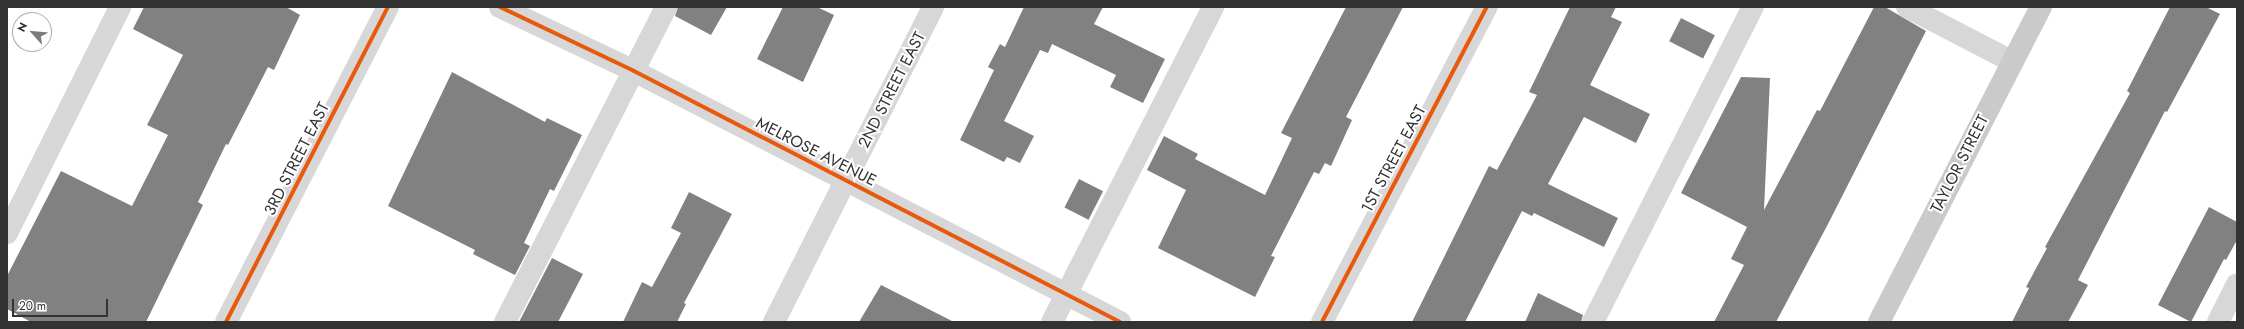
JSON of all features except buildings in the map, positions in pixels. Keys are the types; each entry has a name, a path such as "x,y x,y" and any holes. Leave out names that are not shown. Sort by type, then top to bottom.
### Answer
{"main road":[{"name":"TAYLOR STREET","path":"1879,322 2042,7"}],"street":[{"path":"7,233 120,7"},
{"name":"3RD STREET EAST","path":"226,322 388,7"},
{"name":"MELROSE AVENUE","path":"500,7 634,71 846,182 1120,322"},
{"path":"505,322 666,7"},
{"name":"2ND STREET EAST","path":"774,322 933,7"},
{"path":"1052,322 1213,7"},
{"name":"1ST STREET EAST","path":"1322,322 1487,7"},
{"path":"1593,322 1753,7"},
{"path":"1907,7 2013,62"},
{"path":"2218,322 2237,284"}],"cycle path":[{"path":"226,322 388,7"},
{"path":"500,7 634,71 1120,322"},
{"path":"1322,322 1487,7"}]}
